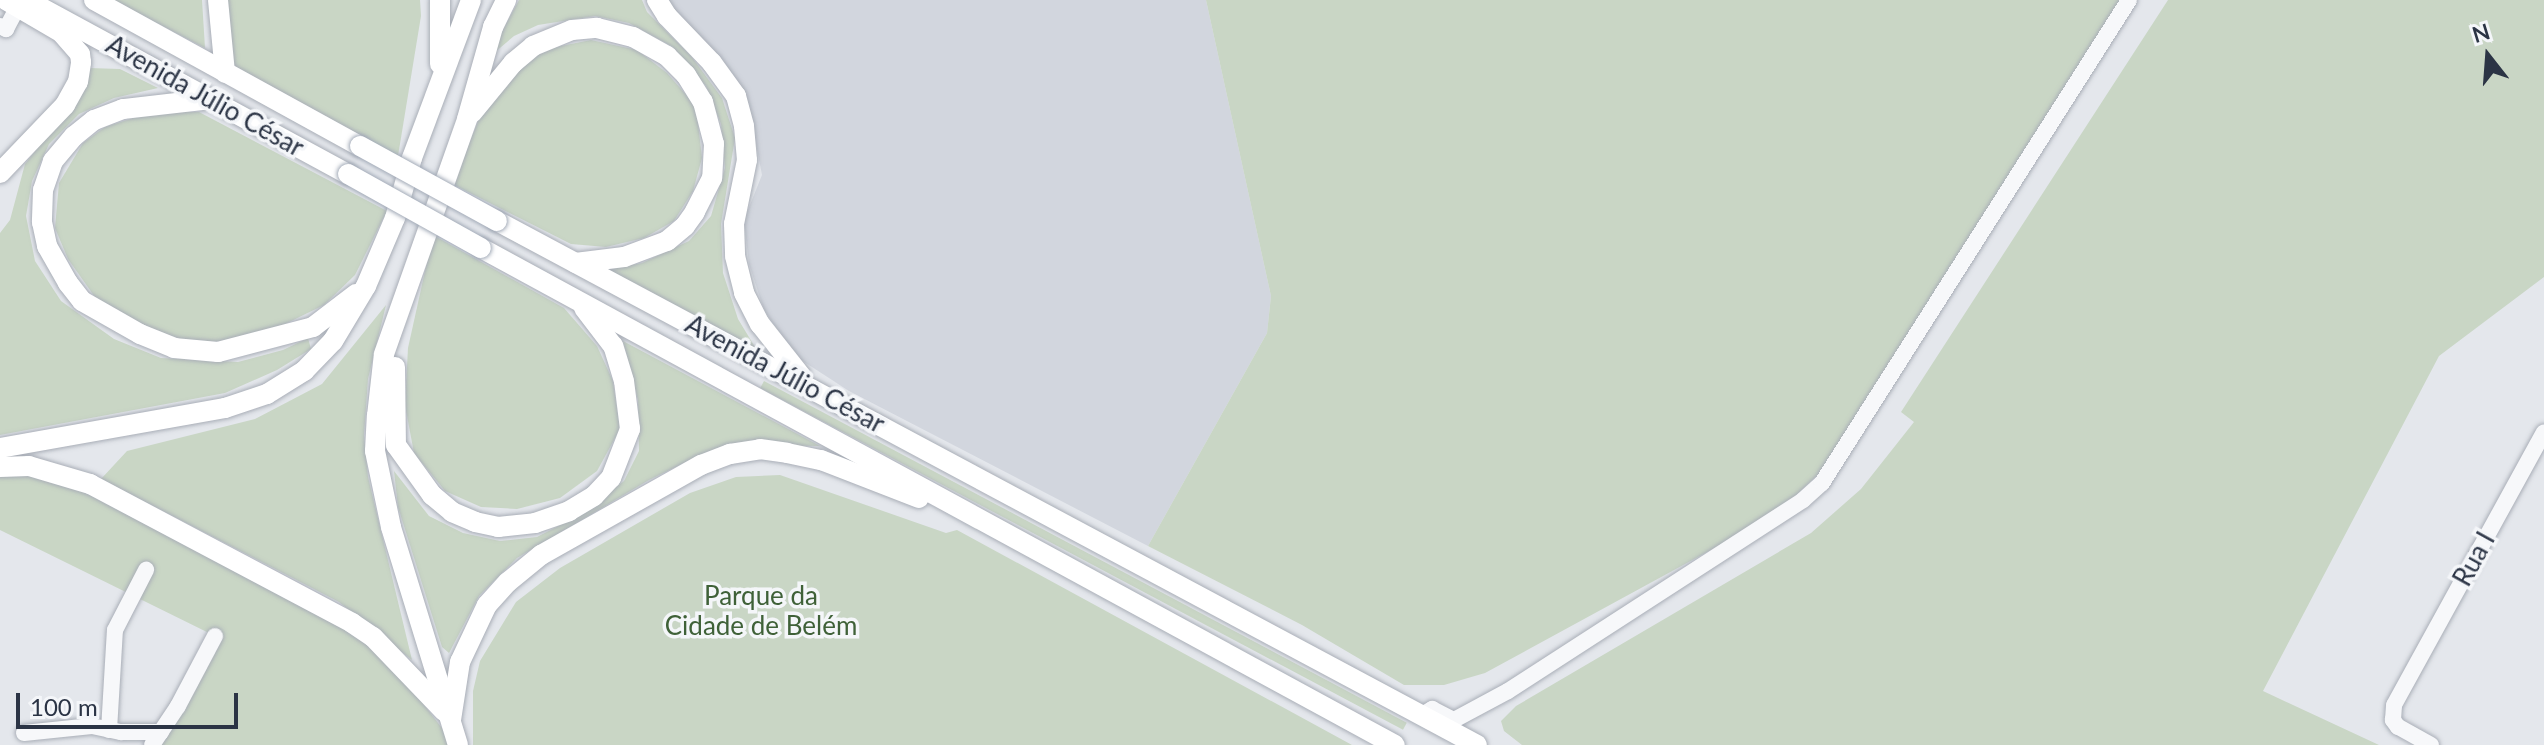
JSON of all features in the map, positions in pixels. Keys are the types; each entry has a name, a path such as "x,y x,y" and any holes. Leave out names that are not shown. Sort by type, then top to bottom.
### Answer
{"main road":[{"name":"Avenida Júlio César","path":"94,0 497,221 1477,745"},
{"path":"218,0 225,73"},
{"path":"439,83 440,0"},
{"path":"0,448 225,408 267,394 304,371 333,341 366,286 395,218 439,83 471,0"},
{"path":"458,745 391,527 375,451 384,354 412,266 467,119 482,59 506,0"},
{"path":"657,0 667,16 712,63 736,96 747,142 734,224 735,256 744,293 772,342 808,385"},
{"name":"Avenida Júlio César","path":"17,2 211,99 1395,745"},
{"path":"0,173 65,105 78,82 81,62 80,54 62,33 17,2"},
{"path":"467,119 513,63 533,46 572,30 597,28 633,37 667,56 686,75 703,102 714,144 712,178 695,212 685,226 667,241 624,257 575,263"},
{"path":"211,99 123,109 94,120 74,136 53,161 43,190 45,234 68,283 82,301 115,321 174,348 218,352 313,327 366,286"},
{"path":"412,266 412,294 395,360 396,445 432,495 452,512 498,527 535,523 569,511 594,496 611,478 624,451 630,429 624,381 613,346 579,301"},
{"path":"449,719 460,662 487,605 508,582 541,555 701,465 730,454 760,449 821,460 993,526"},
{"path":"0,467 29,466 90,484 352,623 373,637 449,719"}],"street":[{"path":"1422,715 1432,709 1454,720 1508,691 1803,500 1822,483 2129,0"},
{"path":"0,26 6,29 17,2"},
{"name":"Rua I","path":"2431,745 2398,727 2393,720 2394,705 2544,432"},
{"path":"109,730 115,630 146,570"},
{"path":"24,733 92,726 156,739 215,636"}],"shaded area":[{"path":"664,0 1206,0 1271,296 1267,333 1148,546 849,391 795,356 764,310 749,264 744,220 762,175 748,101 725,64"}],"green space":[{"path":"112,0 202,0 205,48"},
{"path":"225,0 420,0 421,16 398,156 231,64"},
{"path":"519,0 642,0 647,12 691,56 722,98 735,138 721,224 723,273 738,319 758,352 606,270 642,263 689,241 711,216 725,168 721,124 706,86 673,47 629,23 595,16 538,25 514,36 488,58"},
{"path":"1206,0 2121,0 1828,465 1775,515 1485,673 1444,685 1404,685 1302,625 1148,546 1267,333 1271,296"},
{"path":"2168,0 2544,0 2544,277 2439,356 2263,691 2379,745 1522,745 1504,731 1501,721 1516,706 1811,533 1861,489 1914,422 1901,412"},
{"path":"591,40 637,50 667,73 696,106 702,158 693,191 674,221 644,238 606,247 571,244 452,184 482,112 517,67 551,48"},
{"path":"89,68 120,69 158,88 114,98 79,114 49,144 32,181 26,216 35,261 61,301 114,339 161,358 238,362 283,350 308,338 311,349 277,370 225,393 0,435 0,233 10,220 25,164 86,87"},
{"path":"152,112 199,112 387,211 355,275 324,305 279,327 228,342 186,341 136,324 97,300 68,259 55,228 59,183 83,143 105,127"},
{"path":"433,235 564,308 597,346 613,381 620,429 597,471 560,498 517,509 481,507 445,491 414,453 405,405 408,348"},
{"path":"386,305 368,379 364,435 368,477 412,660 339,602 101,479 127,451 255,419 322,384"},
{"path":"623,341 820,446 744,445 690,460 649,480 517,558 479,596 449,653 442,647 398,507 394,471 429,516 463,533 500,541 537,537 574,518 624,481 639,451 638,400"},
{"path":"764,381 1407,723 1403,730 760,388"},
{"path":"0,468 60,476 371,636 455,745 152,745 215,636 0,530"},
{"name":"Parque da Cidade de Belém","path":"780,475 946,533 957,530 1352,745 473,745 473,691 480,661 516,602 560,568 690,493 736,477"}]}
